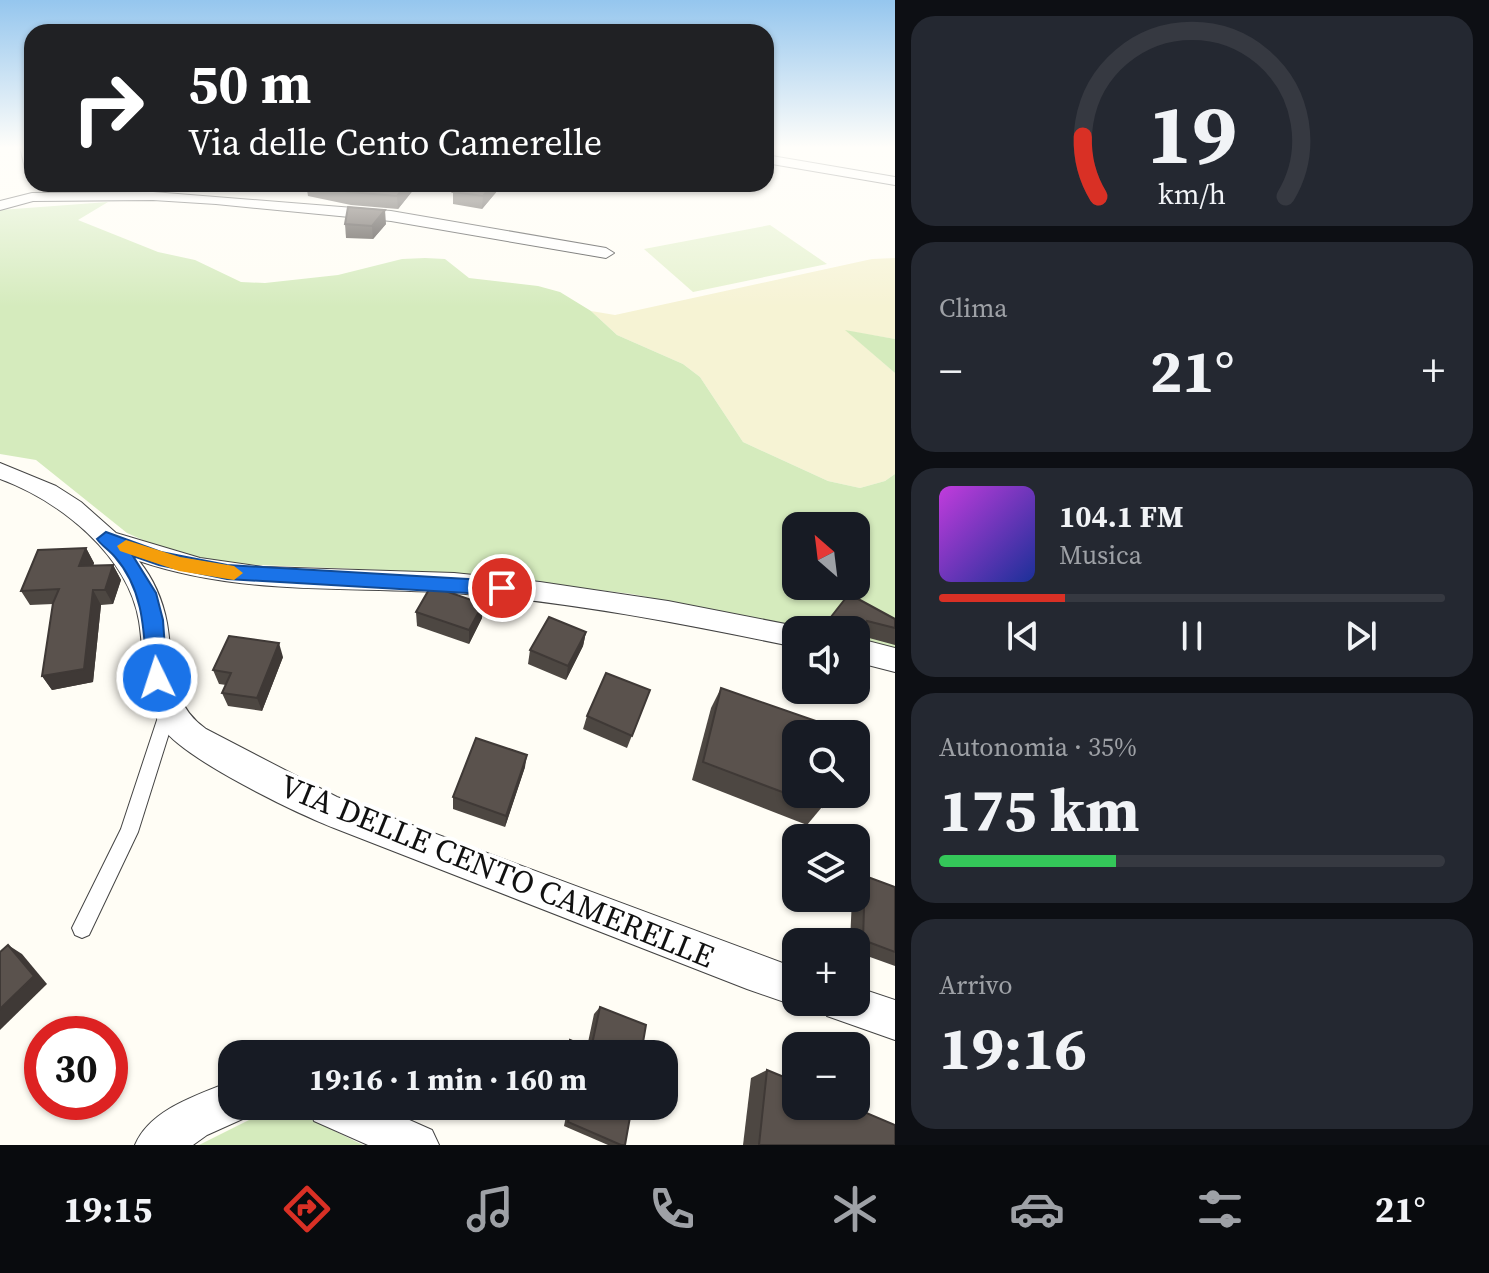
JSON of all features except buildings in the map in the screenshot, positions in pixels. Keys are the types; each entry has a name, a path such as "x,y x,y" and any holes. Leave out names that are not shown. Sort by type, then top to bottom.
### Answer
{"street":[{"path":"217,200 364,212 606,253"},
{"name":"VIA DELLE CENTO CAMERELLE","path":"0,471 33,481 122,552 147,593 153,620 157,678 168,711 200,743 309,801 607,920 782,982"},
{"name":"VIA DELLE CENTO CAMERELLE","path":"106,539 159,558 214,571 292,578 478,585 643,607 782,633"},
{"path":"870,654 895,660"},
{"path":"870,1012 895,1020"},
{"path":"157,1145 192,1120 218,1108"},
{"path":"361,1120 417,1145"}],"lane":[{"path":"82,928 129,832 168,711"}],"shaded area":[{"path":"895,258 895,339 847,331 895,373 895,474 885,481 860,488 828,481 743,442 700,377 683,364 617,335 591,311 615,315 872,259"}],"green space":[{"path":"108,202 78,220 158,252 195,260 241,282 265,283 338,275 402,259 445,259 469,278 538,286 560,292 591,311 617,335 683,364 700,377 743,442 828,481 860,488 885,481 895,474 895,648 870,643 870,616 782,616 782,625 632,594 455,573 214,563 186,559 127,533 36,460 0,454 0,210"},
{"path":"770,225 827,264 693,292 644,249"},
{"path":"845,330 895,339 895,373"},
{"path":"249,1120 312,1120 363,1145 199,1145"}],"slow traffic":[{"path":"126,546 179,564 234,573"}],"route":[{"path":"157,678 153,620 147,593 122,552 106,539 202,569 292,578 502,588"}]}
